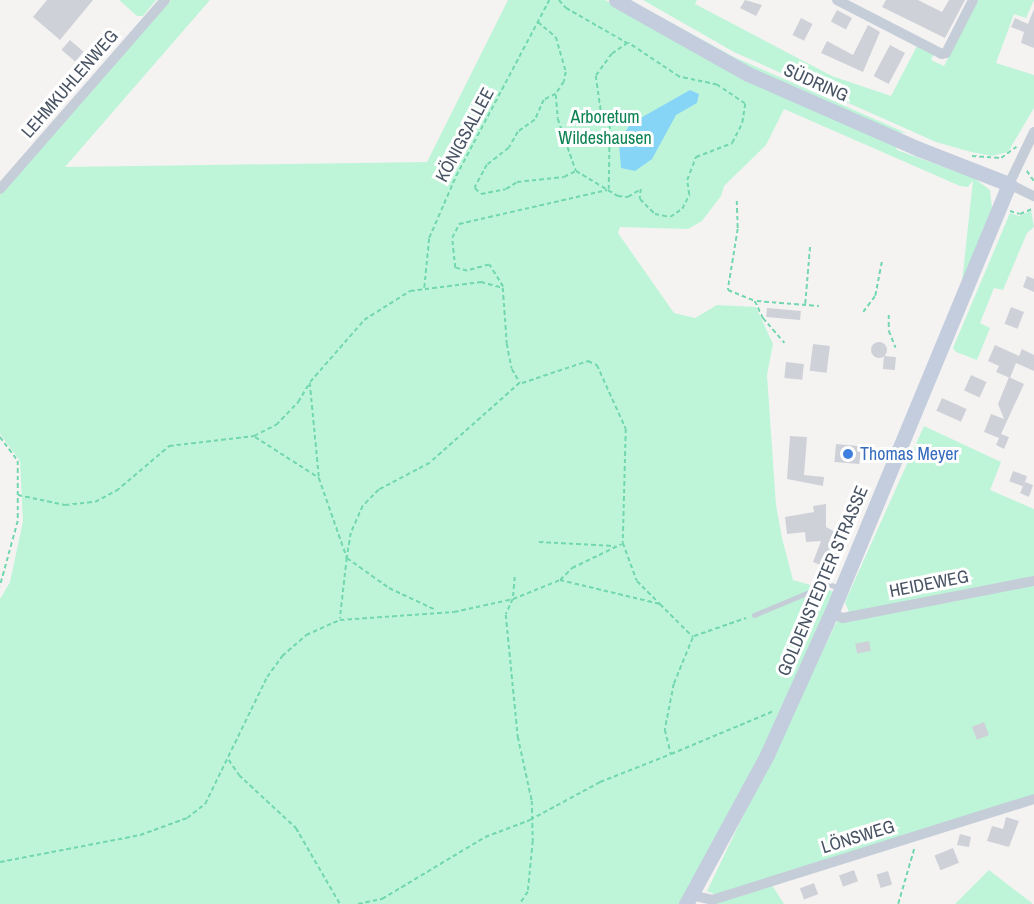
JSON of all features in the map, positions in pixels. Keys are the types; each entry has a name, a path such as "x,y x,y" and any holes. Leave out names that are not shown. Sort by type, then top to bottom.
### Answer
{"main road":[{"name":"SÜDRING","path":"616,0 748,74 919,149 1009,184"},
{"name":"GOLDENSTEDTER STRASSE","path":"688,900 786,714 831,614 1009,184"}],"street":[{"name":"LEHMKUHLENWEG","path":"0,189 165,0"},
{"path":"837,0 942,54 946,53 973,0"},
{"name":"GOLDENSTEDTER STRASSE","path":"1009,184 1034,132"},
{"path":"1009,184 1034,196"},
{"name":"HEIDEWEG","path":"831,614 843,618 1034,581"},
{"name":"LÖNSWEG","path":"688,900 711,900 1034,799"}],"lane":[{"path":"754,615 828,584 841,589"}],"path":[{"name":"KÖNIGSALLEE","path":"424,288 429,238 451,186 549,0"},
{"path":"538,22 556,37 566,72 556,94 560,129 576,171 628,197 641,189 640,199 655,214 670,217 682,209 689,195 687,180 696,157 732,143 742,123 745,104 717,85 679,77 628,43 566,8 560,0"},
{"path":"609,189 610,125 601,112 596,76 612,54 628,43"},
{"path":"556,94 543,100 536,120 518,132 509,148 487,165 476,188 481,194 506,189 517,182 564,177 576,171"},
{"path":"968,155 1000,158 1014,146"},
{"path":"1026,170 1034,181"},
{"path":"520,383 512,369 507,344 503,288 489,265 467,271 455,268 452,238 459,224 609,189"},
{"path":"737,201 738,230 728,290 755,300 819,306"},
{"path":"1009,211 1020,214 1034,208"},
{"path":"804,305 810,245"},
{"path":"863,312 875,296 882,260"},
{"path":"18,495 65,505 95,502 116,491 169,446 254,436 276,424 298,402 310,382 364,320 410,291 481,282 503,288"},
{"path":"755,300 763,318 785,343"},
{"path":"889,315 889,331 896,348"},
{"path":"340,620 351,533 363,506 380,490 430,463 520,383 588,361 597,365 626,429 623,543 637,581 693,637"},
{"path":"310,382 319,478 347,558 389,588 436,610"},
{"path":"254,436 319,478"},
{"path":"0,437 18,461 18,521 0,587"},
{"path":"539,542 615,546"},
{"path":"0,862 140,835 187,818 205,804 229,759 267,677 282,656 306,635 340,620 436,610 454,612 513,599 560,580 572,568 623,543"},
{"path":"514,577 513,599 506,615 518,737 532,801 528,891 520,904"},
{"path":"560,580 660,604"},
{"path":"671,754 665,730 674,684 693,637 754,615"},
{"path":"358,904 382,899 476,842 530,820 600,782 776,710 786,714"},
{"path":"229,759 239,775 296,828 340,904"},
{"path":"898,904 917,836"}],"green space":[{"path":"119,0 156,0 143,16 137,16"},
{"name":"Arboretum Wildeshausen","path":"171,0 210,0 65,167 427,162 508,0 605,0 741,76 895,144 897,150 974,178 990,190 992,208 962,282 973,180 968,187 960,186 784,109 766,145 724,186 721,196 702,221 688,229 620,227 618,233 674,313 695,318 717,305 756,307 773,344 767,375 776,505 793,580 835,592 765,751 682,904 0,904 0,599 10,582 23,521 20,461 0,434 0,193"},
{"path":"630,0 734,57 906,133 893,132 733,60"},
{"path":"643,0 697,0 695,4 832,76 891,96 917,46 934,54 931,60 944,66 977,0 1034,0 1026,18 1014,14 996,63 1034,75 1034,108 1008,152 992,156 971,152 936,142 734,52"},
{"path":"1031,211 1034,227 1027,233 1003,290 994,288 980,323 990,328 977,360 956,352 953,348 1010,213 1019,216"},
{"path":"924,426 1001,462 990,490 1034,509 1034,578 850,615 845,602"},
{"path":"1034,583 1034,795 718,896 707,891 837,621"},
{"path":"989,870 1033,904 955,904"},
{"path":"772,885 784,904 709,904"}],"water":[{"path":"690,90 699,94 697,103 676,115 652,159 635,171 621,168 619,143 630,124"}],"building":[{"path":"47,0 93,0 60,40 33,17"},
{"path":"745,0 762,5 756,16 740,8"},
{"path":"886,0 918,0 942,12 949,0 965,0 945,38 882,7"},
{"path":"1034,9 1034,48 1021,43 1024,32 1011,27 1015,18 1028,24"},
{"path":"837,10 852,18 846,29 831,21"},
{"path":"801,18 813,24 804,41 792,35"},
{"path":"868,25 880,32 863,72 821,53 827,41 853,55"},
{"path":"70,40 84,52 75,62 61,50"},
{"path":"890,45 905,53 889,84 874,76"},
{"path":"1027,276 1034,279 1034,292 1023,287"},
{"path":"1011,307 1024,312 1018,329 1005,324"},
{"path":"767,308 801,311 800,320 766,317"},
{"path":"879,342 885,344 887,350 885,356 879,358 873,356 871,350 873,344"},
{"path":"813,344 830,346 827,373 810,371"},
{"path":"995,345 1019,356 1022,349 1034,355 1034,371 1016,363 1010,378 996,372 999,366 988,361"},
{"path":"884,356 896,357 895,370 883,369"},
{"path":"786,362 804,364 802,380 784,378"},
{"path":"971,375 987,382 980,397 964,391"},
{"path":"1009,377 1024,384 1001,434 1009,437 1004,449 996,445 999,438 984,432 991,414 1004,419 998,404"},
{"path":"942,398 967,409 961,422 936,411"},
{"path":"790,436 807,437 804,475 824,477 823,486 787,479"},
{"name":"Thomas Meyer","path":"836,444 861,446 859,464 834,462"},
{"path":"1013,471 1027,476 1023,486 1009,481"},
{"path":"1025,482 1033,485 1029,497 1020,493"},
{"path":"826,504 826,527 844,537 832,570 813,562 821,541 806,542 805,532 787,534 785,517 814,512 813,506"},
{"path":"869,641 871,651 857,653 855,644"},
{"path":"984,722 989,735 977,740 972,727"},
{"path":"1006,817 1019,821 1009,847 987,841 992,826 1003,829"},
{"path":"960,834 971,837 969,847 957,845"},
{"path":"953,848 959,863 940,870 934,855"},
{"path":"854,870 858,881 843,887 839,875"},
{"path":"888,871 892,884 881,888 877,875"},
{"path":"814,883 818,894 804,899 800,888"}],"place":[{"name":"Thomas Meyer","path":"848,454"}]}
